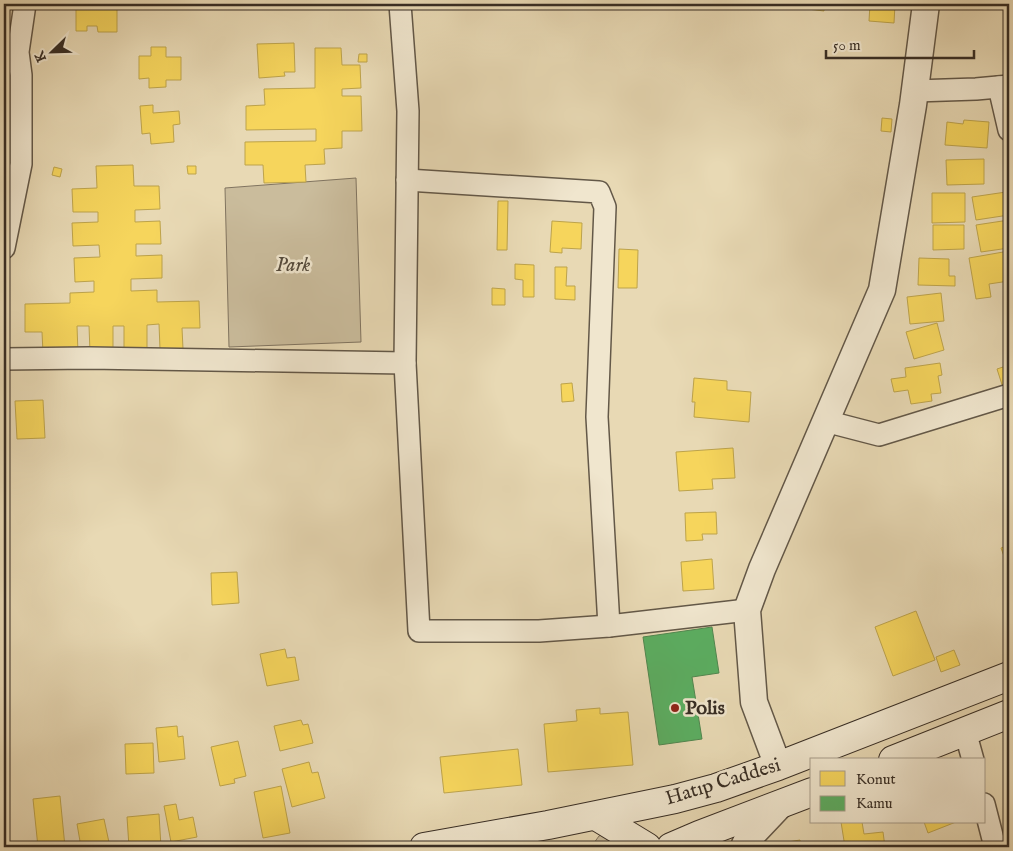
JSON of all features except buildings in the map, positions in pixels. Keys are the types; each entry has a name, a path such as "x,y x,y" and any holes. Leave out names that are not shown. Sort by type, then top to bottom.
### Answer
{"main road":[{"name":"Hatıp Caddesi","path":"424,847 596,816 708,790 778,766 1009,676"},
{"path":"897,758 1009,714"},
{"name":"Hatıp Caddesi","path":"671,847 810,793"},
{"path":"596,816 647,847"},
{"path":"490,836 517,840 526,847"}],"street":[{"path":"4,248 12,162 12,75 18,52 25,4"},
{"path":"400,4 408,111 405,363 418,632 539,631 609,626 747,610"},
{"path":"778,766 754,702 747,610 762,569 882,290 915,90 926,4"},
{"path":"915,90 1004,86 1009,130"},
{"path":"407,180 598,192 605,207 597,417 609,626"},
{"path":"4,359 89,358 405,363"},
{"path":"825,420 878,435 1009,395"},
{"path":"965,731 972,758"},
{"path":"744,847 747,840 782,804"},
{"path":"986,811 996,847"}],"green space":[{"name":"Park","path":"356,178 361,342 229,347 225,188"},
{"path":"607,833 636,847 591,847 599,836"}],"place":[{"name":"Polis","path":"675,708"}]}
